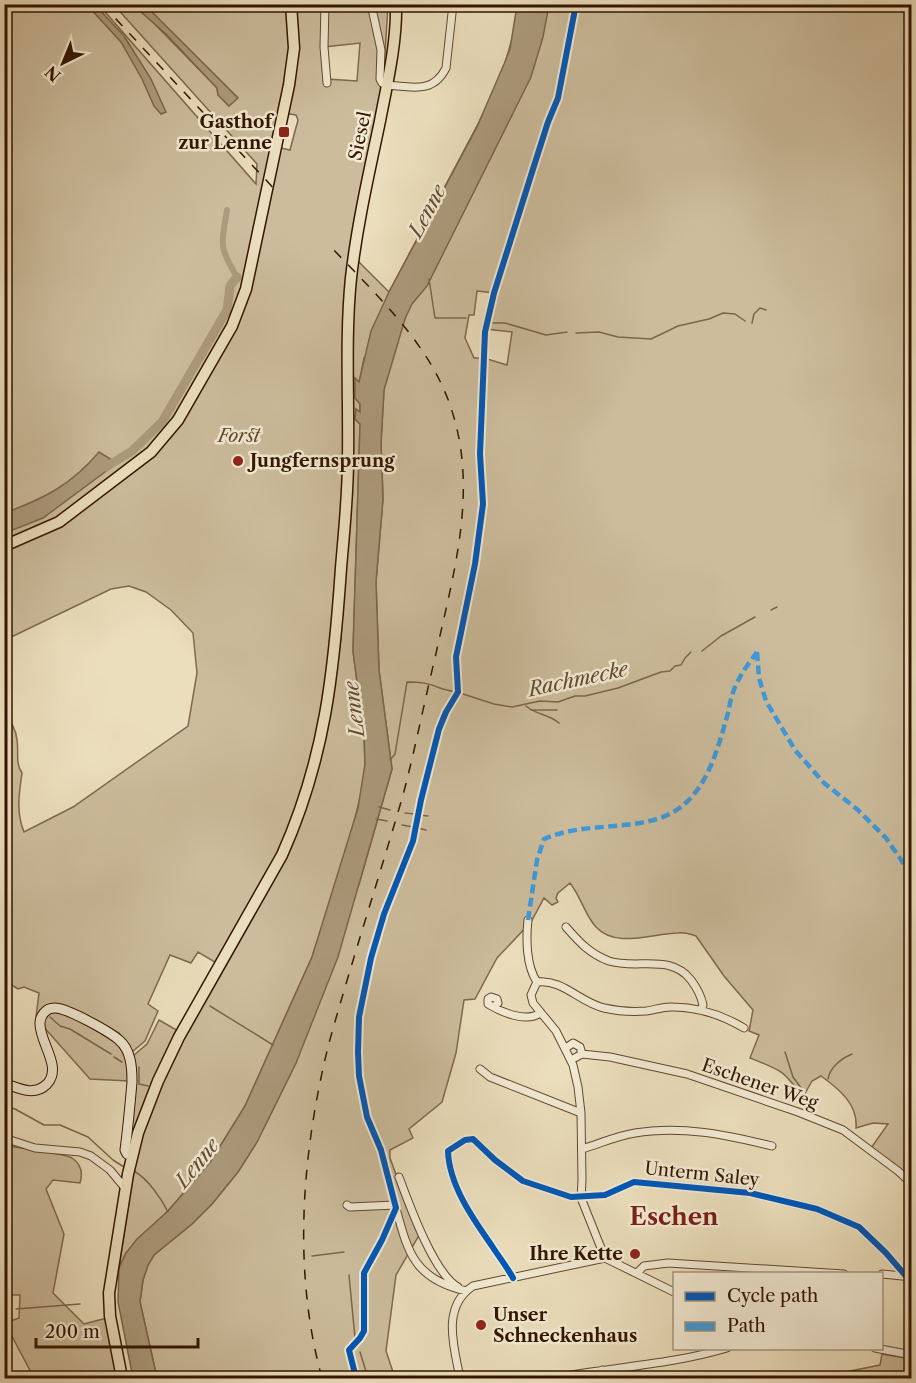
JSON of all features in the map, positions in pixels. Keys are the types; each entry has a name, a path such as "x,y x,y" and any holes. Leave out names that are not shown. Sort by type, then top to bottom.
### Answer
{"main road":[{"path":"4,546 59,522 151,452 178,420 224,342 240,310 246,289 290,84 294,48 291,4"},
{"path":"387,85 396,4"},
{"name":"Siesel","path":"122,1378 110,1316 109,1293 125,1188 146,1108 170,1056 266,886 295,827 324,728 335,661 348,463 351,279 361,215 387,85"},
{"path":"4,1083 31,1091 42,1088 50,1080 51,1062 40,1026 42,1015 49,1010 56,1008 63,1010 106,1030 122,1042 130,1056 132,1075 125,1150 130,1166"}],"street":[{"path":"325,4 324,47 327,83"},
{"name":"Siesel","path":"371,4 381,50 380,80 387,85"},
{"path":"387,85 418,88 433,84 442,75 448,56 453,4"},
{"path":"528,920 530,963 537,982"},
{"path":"566,927 583,947 610,961 635,965 669,964 681,970 697,988 703,1005 701,1010"},
{"path":"537,982 552,982 587,1002 605,1008 645,1011 672,1006 701,1010 724,1017 744,1028"},
{"path":"537,982 531,995 533,1003 567,1047 578,1087 582,1149 581,1198 605,1258"},
{"path":"495,1006 498,1010 526,1017 533,1018 540,1013"},
{"path":"567,1047 577,1044 582,1054 571,1060"},
{"name":"Eschener Weg","path":"582,1054 596,1054 687,1074 798,1112 843,1130 912,1184"},
{"path":"480,1070 490,1077 581,1113"},
{"path":"582,1149 635,1133 678,1131 733,1137 772,1146"},
{"path":"4,1138 35,1148 80,1152 91,1156 110,1170 125,1188"},
{"path":"513,1278 468,1207 451,1169 448,1151 465,1140 473,1139 500,1165 523,1181 581,1198"},
{"path":"399,1177 412,1213 442,1271 448,1281 466,1291"},
{"name":"Unterm Saley","path":"581,1198 605,1195 634,1182 728,1190 796,1203 835,1215 859,1227 908,1276"},
{"path":"347,1205 350,1207 396,1206 410,1254 417,1265 444,1286 466,1291"},
{"path":"460,1378 453,1333 453,1312 457,1302 466,1291 484,1283 605,1258 673,1291"},
{"path":"637,1273 644,1266 668,1263 812,1272"},
{"path":"883,1274 908,1276"},
{"path":"554,1378 675,1361 719,1350"},
{"path":"883,1350 912,1355"},
{"path":"602,1370 604,1378"}],"green space":[{"name":"Forst","path":"5,5 99,5 256,184 257,164 114,5 133,5 143,12 217,88 218,95 229,106 237,97 144,5 388,5 383,86 358,261 389,292 479,122 503,70 518,5 911,5 911,1178 871,1148 888,1124 873,1123 856,1128 856,1119 851,1104 841,1092 821,1076 812,1081 803,1097 781,1072 750,1058 759,1035 749,1031 753,1010 724,976 696,936 680,933 624,939 604,934 592,922 570,883 558,893 556,898 558,902 552,905 544,898 531,922 497,958 475,999 464,1000 456,1053 442,1102 409,1129 413,1138 390,1150 390,1158 405,1199 421,1232 396,1275 386,1351 395,1378 157,1378 140,1302 148,1265 154,1255 192,1224 212,1204 238,1172 257,1142 296,1063 360,881 392,769 379,670 376,582 383,499 381,443 384,390 388,374 364,358 359,383 356,379 355,398 360,404 360,412 356,410 355,419 360,424 353,651 364,736 365,764 363,785 348,847 312,957 245,1106 211,1161 168,1211 126,1253 119,1268 135,1162 150,1109 182,1039 285,857 334,688 341,639 343,592 332,636 321,726 292,826 218,964 198,952 191,963 170,955 148,1004 158,1011 145,1041 132,1052 119,1033 99,1022 52,1006 40,1010 36,1017 39,993 24,987 18,989 5,981 5,714 13,726 18,744 18,761 22,773 19,810 24,832 73,807 188,726 197,673 193,633 171,610 146,592 129,586 111,589 5,640","holes":["360,43 357,81 327,79 324,47","283,113 296,115 298,120 290,150 276,147","477,291 494,293 486,329 512,332 507,365 484,358 474,358 465,338 469,315 474,315"]},
{"path":"53,1012 71,1015 118,1044 126,1056 128,1081 90,1079 41,1024 42,1017"},
{"path":"159,1020 180,1032 132,1141 129,1141 133,1056 147,1044"},
{"path":"4,1145 67,1156 75,1160 79,1166 80,1183 53,1180 46,1189 64,1234 53,1293 84,1324 107,1318 119,1378 34,1378 5,1323 19,1318 20,1295 5,1295"},
{"path":"882,1354 911,1359 911,1378 793,1378 880,1365"}],"shaded area":[{"path":"87,5 95,5 124,36 151,79 166,112 161,114 154,106 121,42"},
{"path":"133,5 144,5 152,12 238,98 229,106 218,95 217,88 166,34"},
{"path":"517,5 549,5 543,37 531,77 427,286 412,304 405,319 384,390 381,443 383,499 376,582 379,670 392,769 338,957 296,1063 257,1142 238,1172 212,1204 192,1224 154,1255 148,1265 140,1302 157,1378 133,1378 118,1302 119,1268 126,1253 137,1239 168,1211 211,1161 245,1106 312,957 358,808 365,764 364,736 353,651 360,424 355,419 356,409 360,412 360,404 355,398 355,378 359,382 371,331 389,292 477,127 510,49"},
{"path":"99,452 117,463 43,518 5,533 5,513 33,502 68,482"}],"waterway":[{"path":"227,210 223,246 227,260 238,279"},
{"path":"106,467 132,451 162,422 227,310 230,286 237,277"},
{"path":"429,279 435,318 466,318"},
{"path":"752,323 754,314 760,308 766,310"},
{"path":"576,333 599,332 618,337 651,339 678,326 709,319 723,313 735,314 745,321"},
{"path":"493,323 505,323 546,335 567,332"},
{"name":"Rachmecke","path":"771,610 777,607"},
{"name":"Rachmecke","path":"702,651 721,636 755,617"},
{"name":"Rachmecke","path":"463,694 512,707 540,701 558,702 575,696 585,696 618,688 661,672 670,671 675,666 681,665 691,652"},
{"name":"Rachmecke","path":"390,760 395,754 407,682 428,684 454,692"},
{"path":"526,706 559,723"},
{"path":"531,710 557,710"},
{"path":"379,807 390,810"},
{"path":"405,813 414,814"},
{"path":"420,815 428,816"},
{"path":"376,819 387,821"},
{"path":"402,825 413,827"},
{"path":"418,828 426,830"},
{"path":"210,1006 273,1045"},
{"path":"50,1017 60,1026 70,1029 111,1054"},
{"path":"785,1052 793,1077 807,1096"},
{"path":"828,1079 837,1064 852,1054"},
{"path":"114,1057 122,1062"},
{"path":"139,1067 139,1084 148,1086"},
{"path":"4,1106 15,1109 44,1125 60,1125 88,1137 124,1167"},
{"path":"134,1171 154,1189 168,1212"},
{"path":"312,1256 344,1252"},
{"path":"349,1275 355,1338"},
{"path":"16,1309 80,1304"},
{"path":"360,1352 368,1378"}],"railway":[{"path":"102,4 279,194"},
{"path":"322,1378 313,1337 304,1253 304,1210 312,1126 329,1043 412,761 449,596 463,502 463,470 459,439 442,385 430,363 401,322 333,249"}],"marked path":[{"path":"757,652 759,678 766,701 795,750 824,783 858,810 886,838 912,876"},
{"path":"528,920 537,860 544,839 572,831 629,825 657,819 673,812 697,790 713,761 735,686 757,652"}],"cycle path":[{"path":"356,1378 349,1350 364,1331 364,1273 396,1208 381,1150 367,1117 359,1076 359,1017 371,958 384,914 413,841 439,729 458,692 456,657 475,564 483,504 480,454 485,332 494,293 548,122 558,98 576,4"},
{"path":"513,1278 457,1189 449,1164 448,1151 465,1140 473,1139 495,1160 523,1181 571,1197 605,1195 634,1182 750,1193 817,1209 859,1227 905,1275"}],"place":[{"name":"Gasthof zur Lenne","path":"284,132"},
{"name":"Jungfernsprung","path":"238,461"},
{"name":"Ihre Kette","path":"635,1254"},
{"name":"Unser Schneckenhaus","path":"481,1325"}],"district":[{"name":"Eschen","path":"674,1216"}],"water label":[{"name":"Lenne","path":"427,211"},
{"name":"Lenne","path":"354,709"},
{"name":"Lenne","path":"197,1163"}]}
